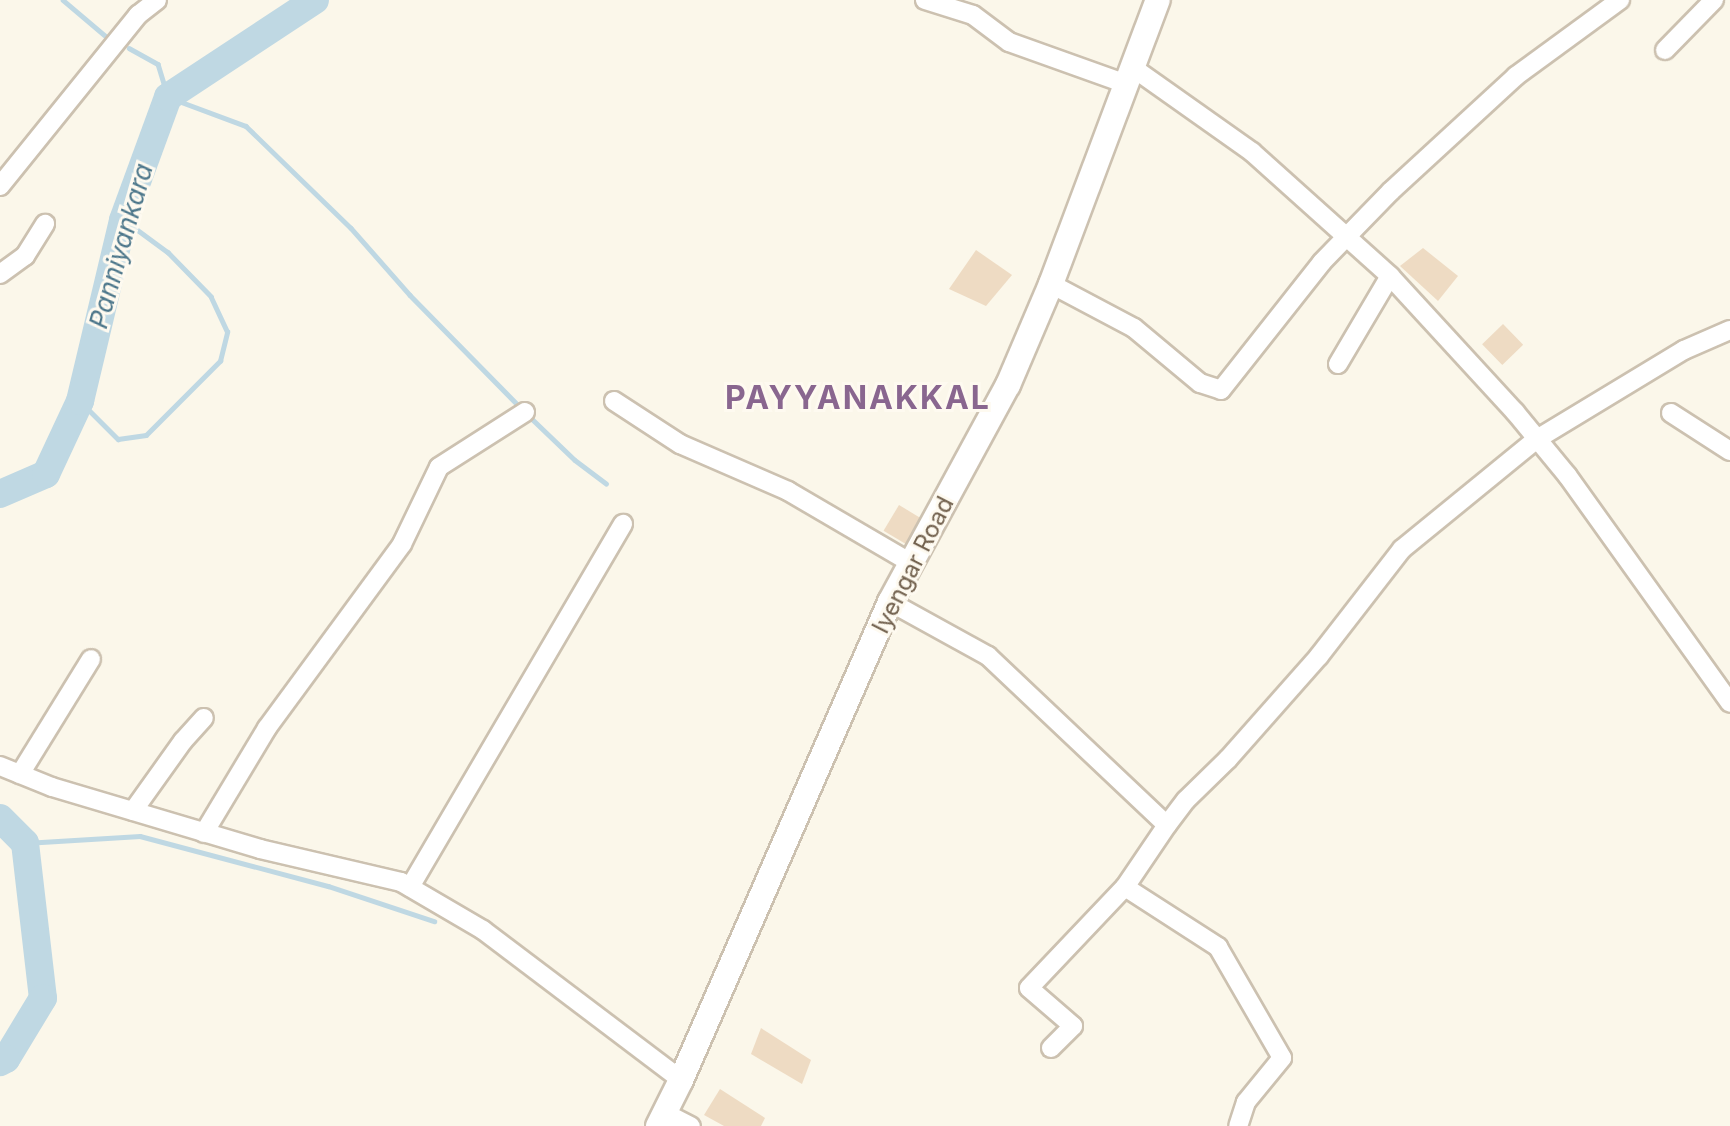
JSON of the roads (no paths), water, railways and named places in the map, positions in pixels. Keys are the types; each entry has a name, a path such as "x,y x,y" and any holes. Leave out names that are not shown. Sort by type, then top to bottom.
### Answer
{"main road":[{"name":"Iyengar Road","path":"661,1119 681,1080 890,602 1008,385 1051,284 1158,0"}],"street":[{"path":"0,186 138,15 157,0"},
{"path":"925,0 973,15 1009,42 1129,76 1252,152 1390,276 1537,439 1730,703"},
{"path":"1051,284 1134,328 1200,383 1221,390 1346,235 1516,76 1620,0"},
{"path":"1665,50 1714,0"},
{"path":"0,274 25,256 44,224"},
{"path":"1338,364 1390,276"},
{"path":"1051,1048 1073,1026 1029,988 1125,887 1186,800 1228,759 1319,656 1402,549 1537,439 1684,351 1730,330"},
{"path":"614,401 680,444 788,491 911,563"},
{"path":"204,833 267,728 402,544 439,467 525,412"},
{"path":"1671,413 1730,451"},
{"path":"410,887 623,524"},
{"path":"890,602 988,656 1167,825"},
{"path":"20,774 91,659"},
{"path":"133,811 183,741 204,719"},
{"path":"0,766 204,833 401,882 483,930 681,1080"},
{"path":"1125,887 1218,947 1282,1059 1246,1102 1238,1126"},
{"path":"661,1119 691,1126"}],"waterway":[{"path":"63,0 108,38"},
{"name":"Panniyankara","path":"0,494 46,474 80,401 123,220 168,97 315,0"},
{"path":"129,48 158,64 168,97 246,126 351,228 410,295 521,408"},
{"path":"80,401 118,439 146,435 220,361 227,332 211,297 168,253 123,220"},
{"path":"527,414 575,460 606,483"},
{"name":"Panniyankara","path":"0,818 25,843 43,998 6,1059 0,1062"},
{"path":"25,843 140,836 328,886 434,921"}],"district":[{"name":"PAYYANAKKAL","path":"858,398"}]}
